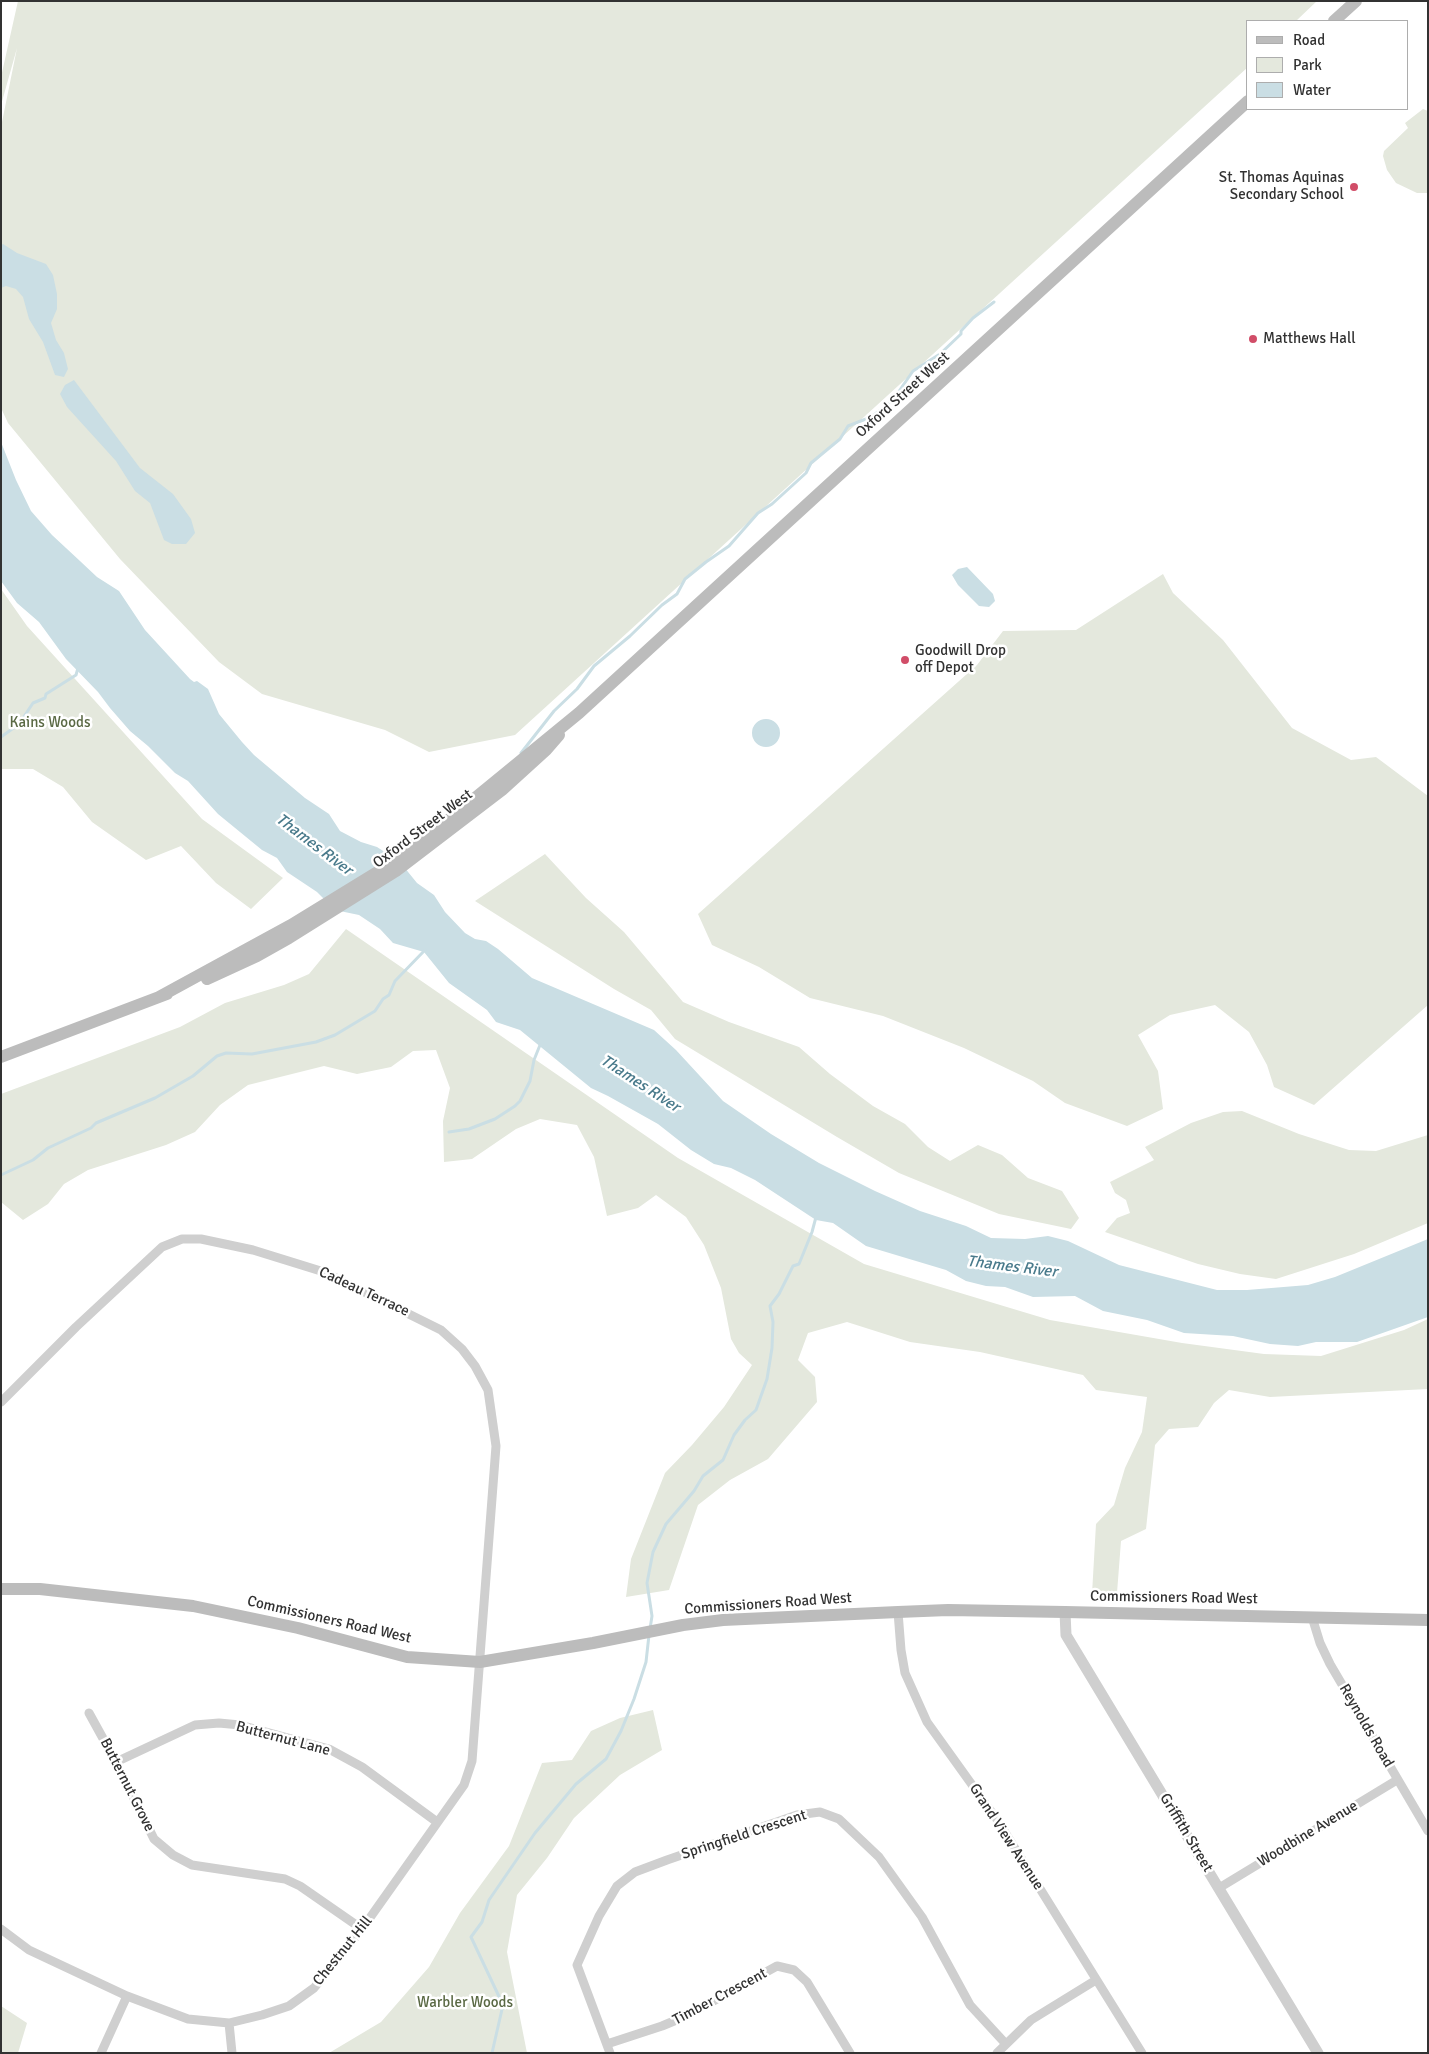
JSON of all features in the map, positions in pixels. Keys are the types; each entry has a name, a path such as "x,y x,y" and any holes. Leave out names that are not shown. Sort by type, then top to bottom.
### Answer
{"main road":[{"path":"1335,20 1356,1"},
{"name":"Oxford Street West","path":"1,1057 159,997 254,951 291,925 379,870 452,817 543,747 1246,103"},
{"name":"Commissioners Road West","path":"1,1589 40,1589 192,1606 298,1628 407,1657 480,1662 593,1644 683,1625 723,1620 898,1612 948,1610 1428,1620"}],"street":[{"name":"Cadeau Terrace","path":"1,1402 76,1327 162,1247 182,1239 201,1238 220,1242 324,1272 441,1330 462,1349 475,1366 488,1390 493,1418 496,1446 480,1662"},
{"name":"Grand View Avenue","path":"898,1612 905,1673 927,1722 998,1821 1142,2053"},
{"name":"Griffith Street","path":"1065,1612 1066,1635 1318,2053"},
{"name":"Reynolds Road","path":"1312,1618 1320,1644 1330,1664 1428,1831"},
{"name":"Chestnut Hill","path":"1,1929 29,1950 127,1996 188,2019 229,2023 262,2016 289,2006 314,1988 362,1929 464,1785 472,1761 480,1662"},
{"name":"Butternut Grove","path":"89,1713 116,1762 154,1839 173,1855 192,1865 285,1879 300,1886 362,1929"},
{"name":"Butternut Lane","path":"116,1762 195,1725 219,1723 240,1725 329,1749 362,1767 437,1822"},
{"name":"Woodbine Avenue","path":"1219,1888 1397,1780"},
{"name":"Springfield Crescent","path":"608,2048 577,1965 599,1916 618,1886 635,1872 667,1860 797,1815 820,1812 839,1819 879,1856 922,1917 970,2005 1005,2043"},
{"name":"Timber Crescent","path":"608,2048 686,2016 777,1966 794,1970 807,1982 850,2053"},
{"path":"997,2053 1005,2043 1031,2020 1096,1980"},
{"path":"100,2053 127,1996"},
{"path":"229,2023 232,2053"}],"green space":[{"path":"18,1 1317,1 1297,20 1246,20 1246,69 515,735 429,752 385,730 262,694 219,662 120,559 8,423 1,408 1,127 17,48 1,105 1,77"},
{"path":"1423,109 1428,111 1428,193 1417,193 1396,183 1387,170 1383,156 1384,151 1408,128 1405,123"},
{"path":"1163,574 1173,593 1223,640 1292,728 1351,760 1376,757 1428,796 1428,1005 1314,1105 1274,1087 1267,1065 1249,1032 1215,1005 1170,1015 1138,1035 1158,1071 1163,1109 1127,1126 1065,1103 1033,1081 964,1048 883,1016 810,998 759,967 712,945 698,914 977,665 1003,631 1076,630"},
{"name":"Kains Woods","path":"1,589 27,626 202,819 283,878 251,909 216,883 181,846 146,860 92,822 63,787 33,769 1,769"},
{"path":"545,854 586,898 624,932 683,1002 729,1022 799,1047 830,1074 873,1106 905,1124 928,1147 950,1161 978,1145 1002,1155 1028,1178 1062,1191 1079,1218 1071,1229 999,1214 899,1173 675,1039 651,1010 614,989 475,901"},
{"path":"346,929 678,1158 864,1264 1050,1320 1182,1343 1264,1354 1321,1356 1404,1330 1428,1319 1428,1389 1270,1397 1229,1390 1214,1403 1198,1427 1169,1429 1155,1445 1146,1529 1121,1541 1117,1593 1092,1594 1096,1524 1114,1505 1125,1468 1142,1432 1147,1397 1096,1390 1083,1375 980,1352 910,1342 847,1322 808,1333 798,1360 815,1377 817,1402 768,1459 730,1480 698,1505 669,1590 626,1597 631,1559 665,1473 724,1407 752,1365 739,1353 731,1339 721,1288 704,1245 686,1217 656,1195 638,1208 607,1216 594,1157 577,1125 540,1119 516,1129 472,1159 444,1162 443,1121 450,1088 436,1050 413,1051 391,1067 357,1074 324,1066 248,1085 220,1105 195,1132 166,1145 88,1170 64,1184 48,1204 23,1220 1,1202 1,1094 180,1027 225,1003 284,985 309,974"},
{"path":"1242,1111 1299,1134 1349,1150 1376,1151 1428,1135 1428,1223 1354,1254 1276,1279 1240,1274 1198,1264 1105,1232 1117,1218 1130,1213 1126,1200 1115,1193 1110,1182 1154,1160 1145,1147 1191,1123 1223,1112"},
{"name":"Warbler Woods","path":"653,1710 662,1750 620,1775 574,1818 547,1858 517,1895 507,1952 527,2053 329,2053 381,2022 429,1967 460,1913 509,1846 542,1763 572,1760 591,1731 620,1718"},
{"path":"1,2006 27,2023 18,2053 1,2053"}],"water":[{"path":"3,244 17,253 46,264 53,275 57,294 57,309 51,323 56,340 64,353 68,369 64,377 55,375 43,342 29,319 23,297 16,289 6,286 1,288 1,245"},
{"path":"74,380 140,468 173,494 191,519 195,533 186,544 172,544 164,540 150,503 135,491 116,461 67,407 60,394 65,385"},
{"name":"Thames River","path":"1,442 31,511 52,535 97,577 119,591 145,630 190,679 194,682 197,681 208,689 219,714 254,755 305,798 329,814 340,831 361,842 377,847 400,862 417,883 434,895 445,912 465,933 475,939 486,941 498,949 532,978 654,1030 676,1050 723,1101 771,1134 819,1163 875,1191 920,1211 966,1226 991,1238 1025,1239 1048,1236 1068,1241 1119,1265 1217,1290 1247,1290 1308,1285 1335,1277 1428,1239 1428,1317 1357,1342 1316,1342 1298,1346 1270,1344 1233,1336 1184,1333 1147,1320 1103,1311 1075,1296 1033,1297 1005,1287 986,1286 966,1281 946,1270 866,1246 833,1223 816,1220 755,1180 731,1168 714,1164 691,1150 658,1124 591,1088 520,1030 496,1022 487,1010 449,983 424,952 393,943 380,929 359,915 335,910 317,892 287,872 277,858 262,850 218,814 188,781 175,773 130,731 98,692 66,659 39,622 17,603 1,581"},
{"path":"967,567 993,594 995,601 989,607 979,606 958,585 952,575 958,569"},
{"path":"766,719 776,723 780,733 776,743 766,747 756,743 752,733 756,723"}],"waterway":[{"path":"521,753 554,711 577,689 594,666 630,636 662,605 677,594 685,579 729,546 758,513 772,504 806,473 811,463 840,439 848,426 871,417 886,406 895,397 913,371 940,354 961,334 961,331 973,318 994,302"},
{"path":"1,737 19,724 33,703 45,698 46,694 76,675 78,668"},
{"path":"1,1175 33,1160 48,1148 91,1128 96,1123 155,1098 193,1076 217,1056 226,1053 252,1054 316,1042 335,1035 375,1011 383,999 389,995 395,981 425,950"},
{"path":"449,1132 469,1129 495,1119 515,1106 520,1101 530,1081 534,1060 540,1045"},
{"path":"650,1629 652,1616 647,1583 653,1552 666,1524 694,1491 703,1476 723,1460 734,1435 745,1420 756,1410 767,1379 772,1348 773,1322 770,1306 779,1294 793,1266 799,1264 816,1217"},
{"path":"492,2053 503,2005 471,1937 482,1922 489,1900 535,1833 576,1784 606,1759 621,1731 634,1699 646,1662 649,1635"}],"place":[{"name":"St. Thomas Aquinas Secondary School","path":"1354,187"},
{"name":"Matthews Hall","path":"1253,339"},
{"name":"Goodwill Drop off Depot","path":"905,660"}]}
